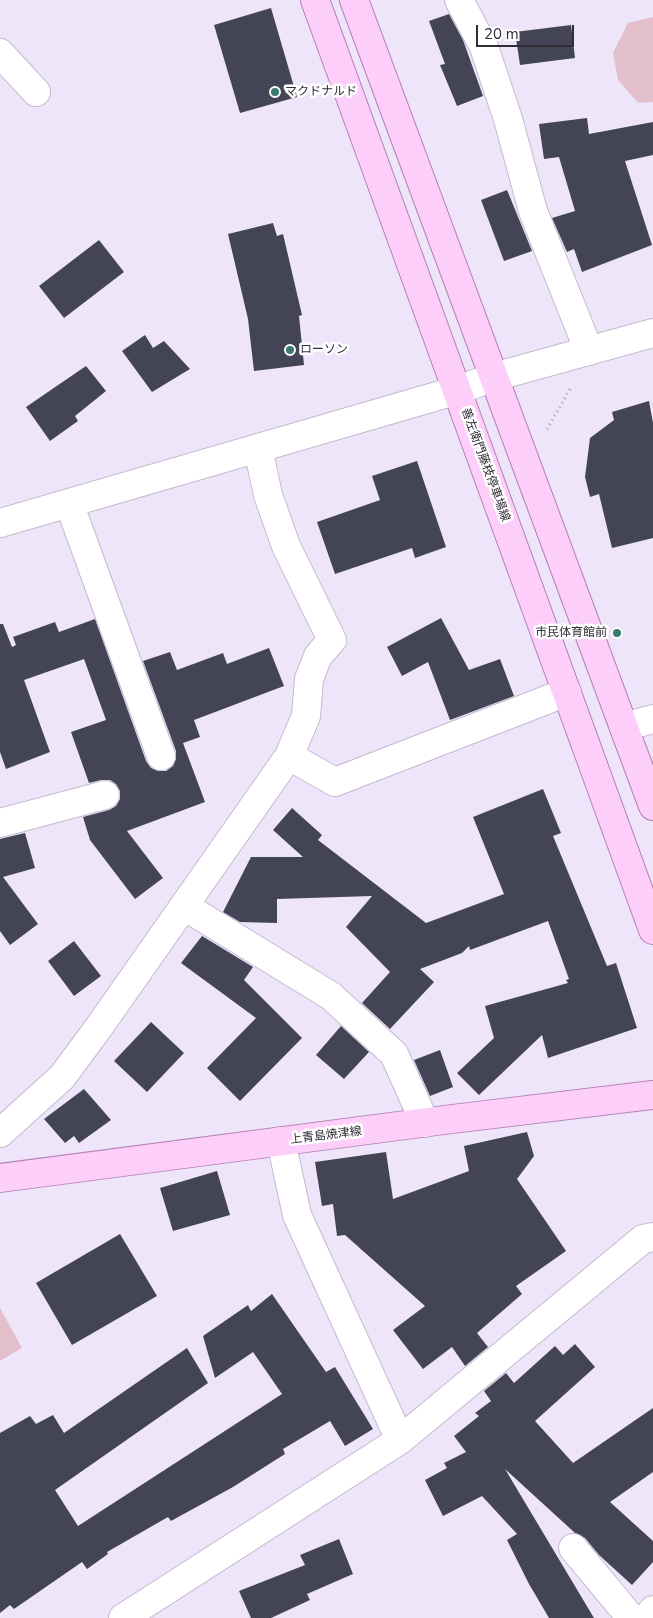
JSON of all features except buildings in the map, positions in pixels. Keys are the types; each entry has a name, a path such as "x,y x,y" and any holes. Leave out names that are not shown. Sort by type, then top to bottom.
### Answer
{"main road":[{"name":"善左衛門藤枝停車場線","path":"314,0 458,390 653,930"},
{"path":"354,0 653,806"},
{"name":"上青島焼津線","path":"0,1178 653,1095"}],"street":[{"path":"459,0 484,47 508,119 533,211 589,351"},
{"path":"0,53 36,92"},
{"path":"0,523 653,333"},
{"path":"0,1133 62,1076 289,756 306,716 309,679 318,656 332,640 286,546 268,495 258,448"},
{"path":"69,503 161,756"},
{"path":"289,756 335,782 567,692"},
{"path":"624,727 653,719"},
{"path":"0,823 105,795"},
{"path":"184,906 331,996 394,1054 425,1123"},
{"path":"280,1142 297,1215 400,1440"},
{"path":"123,1618 400,1440 643,1239 653,1237"},
{"path":"573,1548 631,1618"},
{"path":"647,1618 653,1610"}],"path":[{"path":"547,429 571,387"}],"shaded area":[{"path":"653,17 653,102 638,103 618,80 613,53 628,23"},
{"path":"0,1308 22,1348 0,1361"}],"place":[{"name":"マクドナルド","path":"275,92"},
{"name":"ローソン","path":"290,350"},
{"name":"市民体育館前","path":"617,633"}]}
